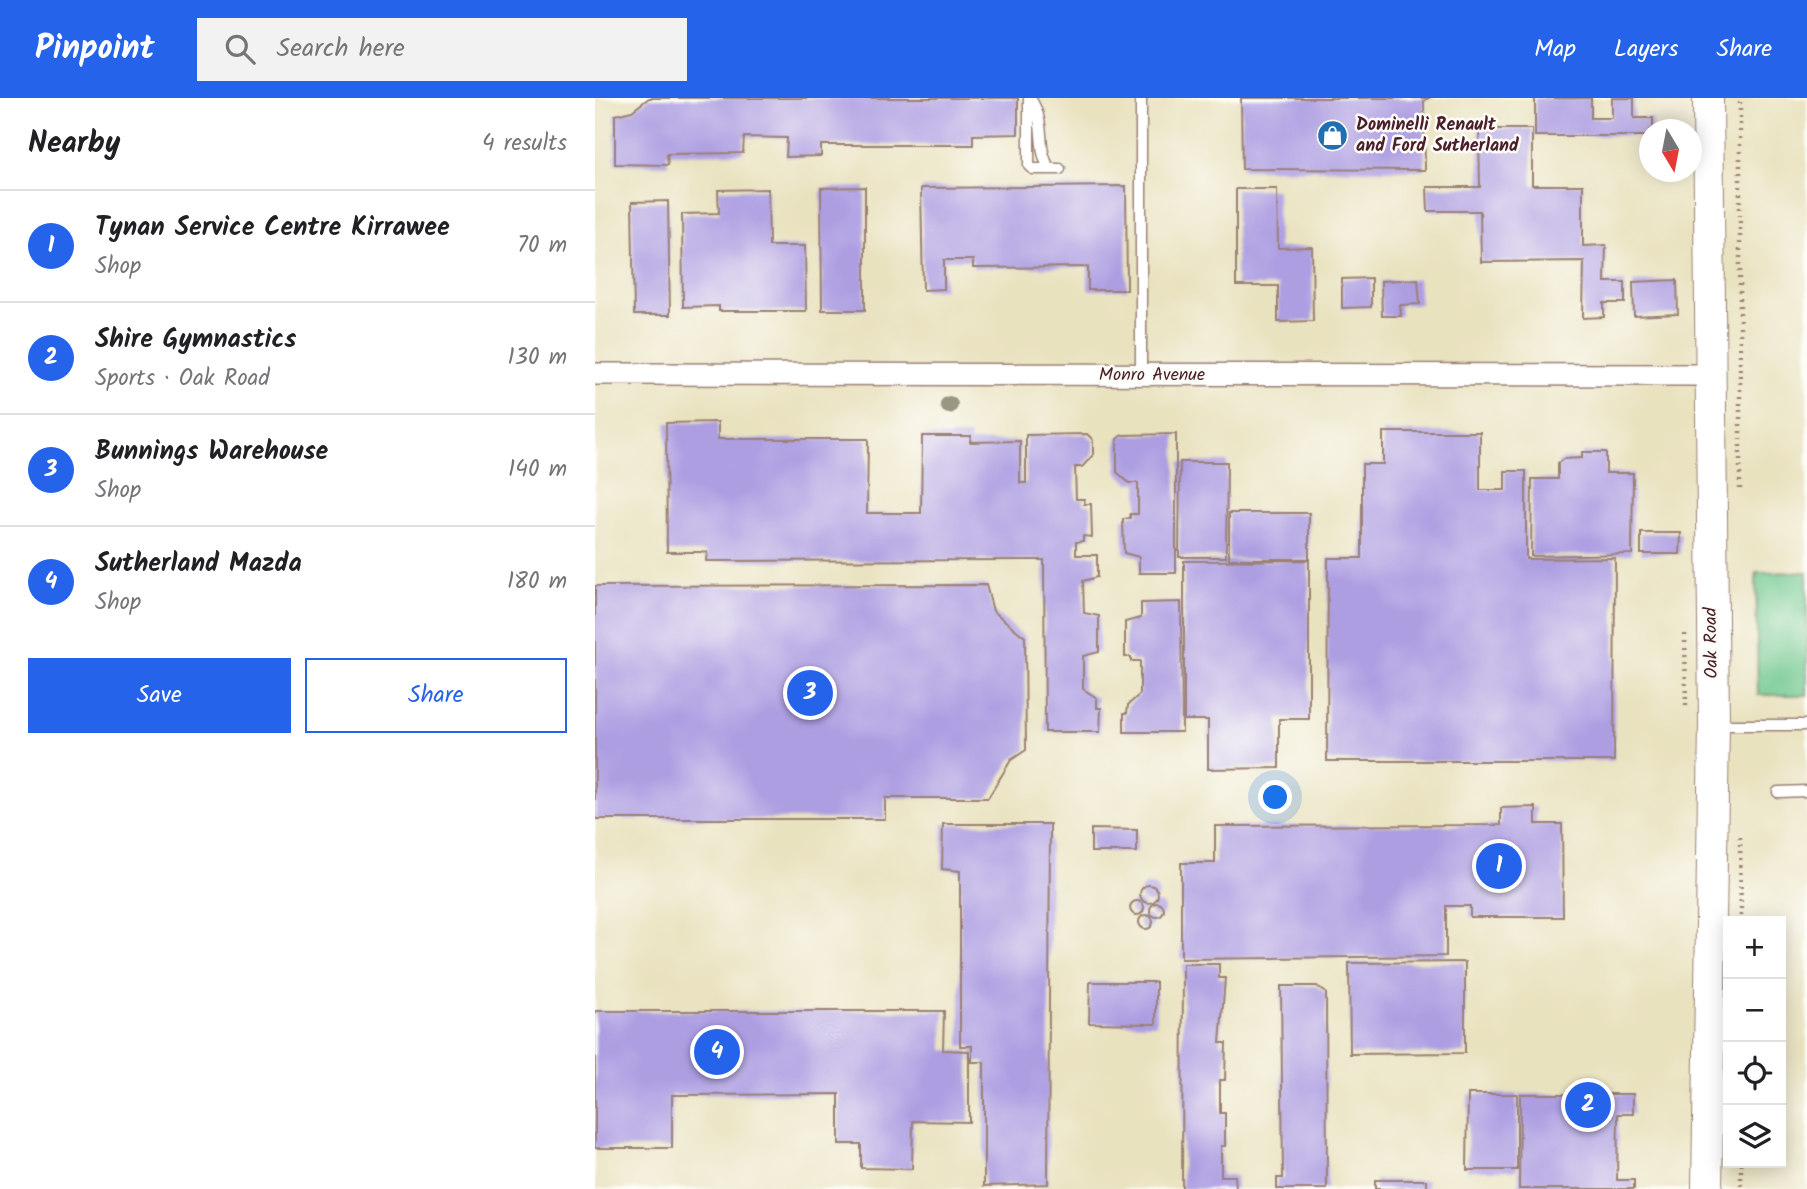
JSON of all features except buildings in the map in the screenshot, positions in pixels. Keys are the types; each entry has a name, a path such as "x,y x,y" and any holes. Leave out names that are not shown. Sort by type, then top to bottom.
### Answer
{"street":[{"name":"Oak Road","path":"1707,1189 1714,725 1708,375 1708,98"},
{"name":"Monro Avenue","path":"595,374 1708,375"}],"lane":[{"path":"1030,98 1029,166 1033,169 1055,169"},
{"path":"1141,98 1141,376"},
{"path":"1714,725 1807,725"},
{"path":"1778,792 1807,791"}],"path":[{"path":"1740,98 1740,492"},
{"path":"1740,830 1741,916"},
{"path":"1741,1168 1741,1189"}],"green space":[{"path":"1807,572 1807,695 1758,695 1756,573"}],"place":[{"name":"Dominelli Renault and Ford Sutherland","path":"1333,135"},
{"name":"Bunnings Warehouse","path":"810,693"},
{"name":"Tynan Service Centre Kirrawee","path":"1499,866"},
{"name":"Sutherland Mazda","path":"717,1052"},
{"name":"Shire Gymnastics","path":"1588,1105"}]}
